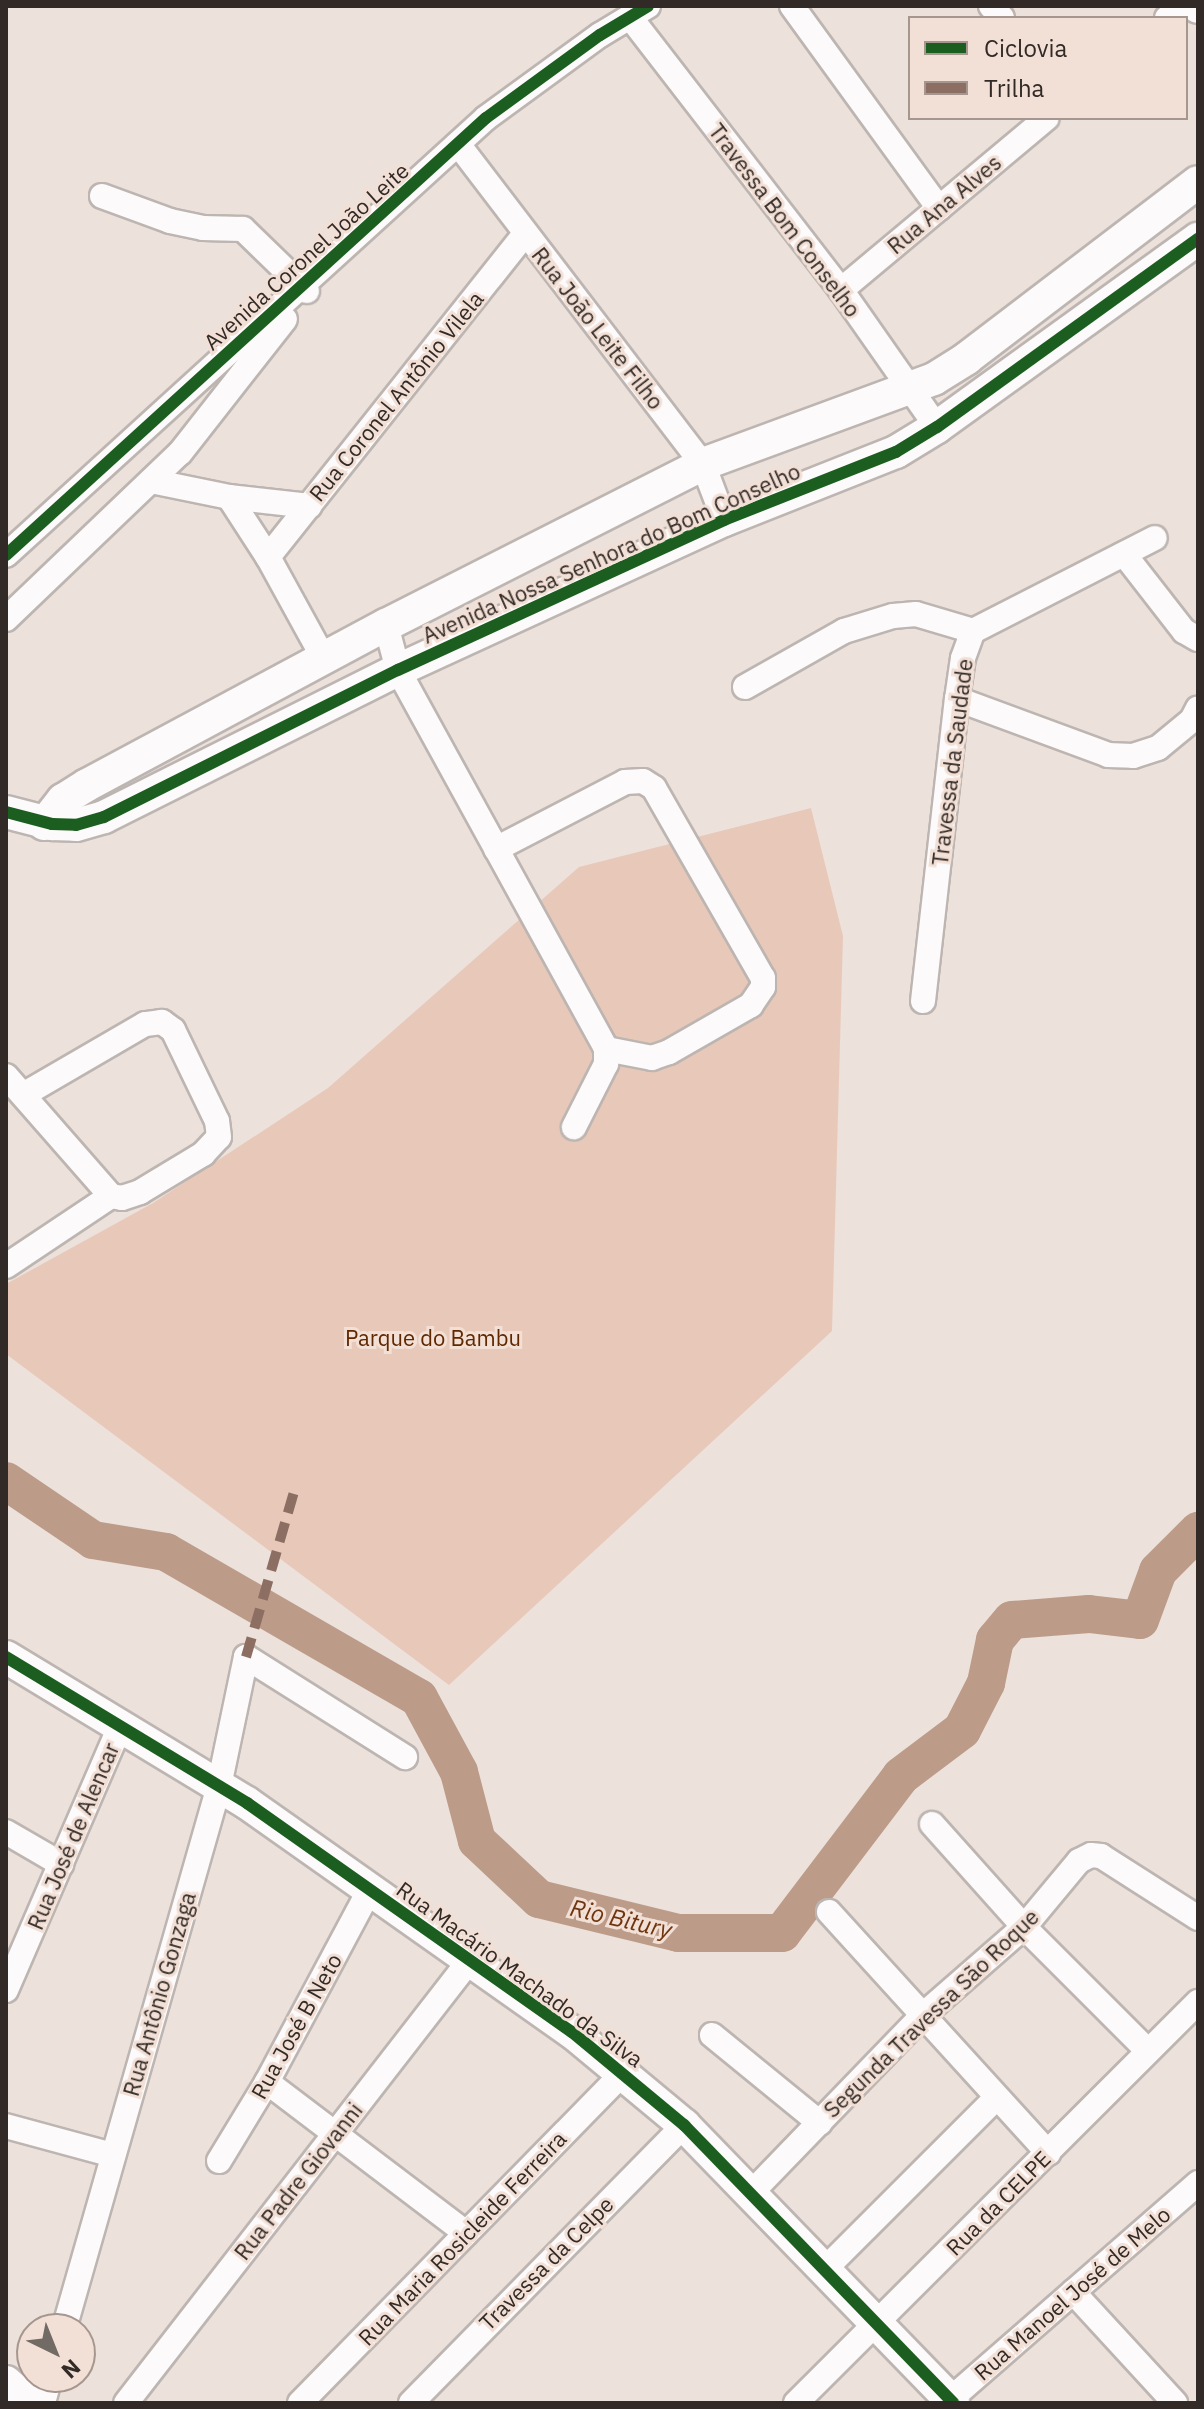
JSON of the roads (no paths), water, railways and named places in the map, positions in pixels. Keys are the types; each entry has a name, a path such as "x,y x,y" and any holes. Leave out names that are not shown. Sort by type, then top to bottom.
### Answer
{"street":[{"path":"792,6 939,208"},
{"name":"Avenida Coronel João Leite","path":"6,555 308,285 486,118 639,11"},
{"name":"Travessa Bom Conselho","path":"639,11 937,427"},
{"name":"Rua Ana Alves","path":"841,290 1045,120"},
{"name":"Rua João Leite Filho","path":"458,144 703,464 724,520"},
{"name":"Avenida Nossa Senhora do Bom Conselho","path":"44,824 63,800 87,785 386,625 703,464 934,379 967,358 1198,182"},
{"path":"102,196 170,221 203,228 243,229 308,285"},
{"name":"Rua Coronel Antônio Vilela","path":"268,557 525,234"},
{"name":"Avenida Nossa Senhora do Bom Conselho","path":"6,812 44,824 76,825 104,817 398,670 724,520 896,452 937,427 1198,239"},
{"name":"Avenida Coronel João Leite","path":"6,619 180,453 308,285"},
{"path":"151,481 229,497 309,506"},
{"path":"229,497 268,557 324,659"},
{"name":"Travessa da Saudade","path":"923,1001 957,699 963,658 973,631 1155,538"},
{"path":"1124,554 1184,631 1198,639"},
{"path":"745,687 844,631 893,616 916,614 973,631"},
{"path":"386,625 398,670 606,1049 606,1064 574,1127"},
{"path":"957,699 1108,755 1133,756 1158,748 1192,720 1198,708"},
{"path":"496,849 625,782 643,781 654,788 763,978 763,987 751,1005 669,1052 652,1058 606,1049"},
{"path":"6,1076 111,1196 122,1198 140,1192 203,1154 219,1137 217,1121 173,1030 162,1022 145,1024 23,1095"},
{"path":"6,1266 111,1196"},
{"name":"Rua Macário Machado da Silva","path":"6,1657 219,1786 370,1889 624,2072 752,2192 950,2402"},
{"name":"Rua Antônio Gonzaga","path":"69,2313 219,1786 246,1657 405,1757"},
{"name":"Rua José de Alencar","path":"8,1980 120,1727"},
{"path":"932,1824 1024,1927 1148,2051"},
{"path":"6,1832 61,1864"},
{"name":"Segunda Travessa São Roque","path":"752,2192 923,2015 1024,1927 1074,1866 1086,1857 1101,1856 1198,1918"},
{"name":"Rua José B Neto","path":"219,2161 267,2082 370,1889"},
{"path":"829,1912 1048,2153"},
{"name":"Rua Padre Giovanni","path":"126,2403 470,1960"},
{"name":"Rua da CELPE","path":"796,2403 1198,2002"},
{"path":"712,2035 820,2123"},
{"name":"Rua Maria Rosicleide Ferreira","path":"300,2403 624,2072"},
{"path":"267,2082 466,2233"},
{"path":"825,2269 997,2097"},
{"name":"Travessa da Celpe","path":"411,2403 684,2125"},
{"path":"6,2126 113,2155"},
{"name":"Rua Manoel José de Melo","path":"950,2402 1073,2292 1196,2189"},
{"path":"1073,2292 1175,2403"},
{"path":"6,2382 30,2403"}],"waterway":[{"name":"Rio Bitury","path":"6,1481 93,1540 166,1552 419,1698 459,1772 477,1841 539,1899 678,1933 782,1933 901,1776 962,1730 986,1683 995,1640 1012,1620 1089,1614 1140,1620 1158,1571 1198,1531"}],"park label":[{"name":"Parque do Bambu","path":"433,1338"}]}
